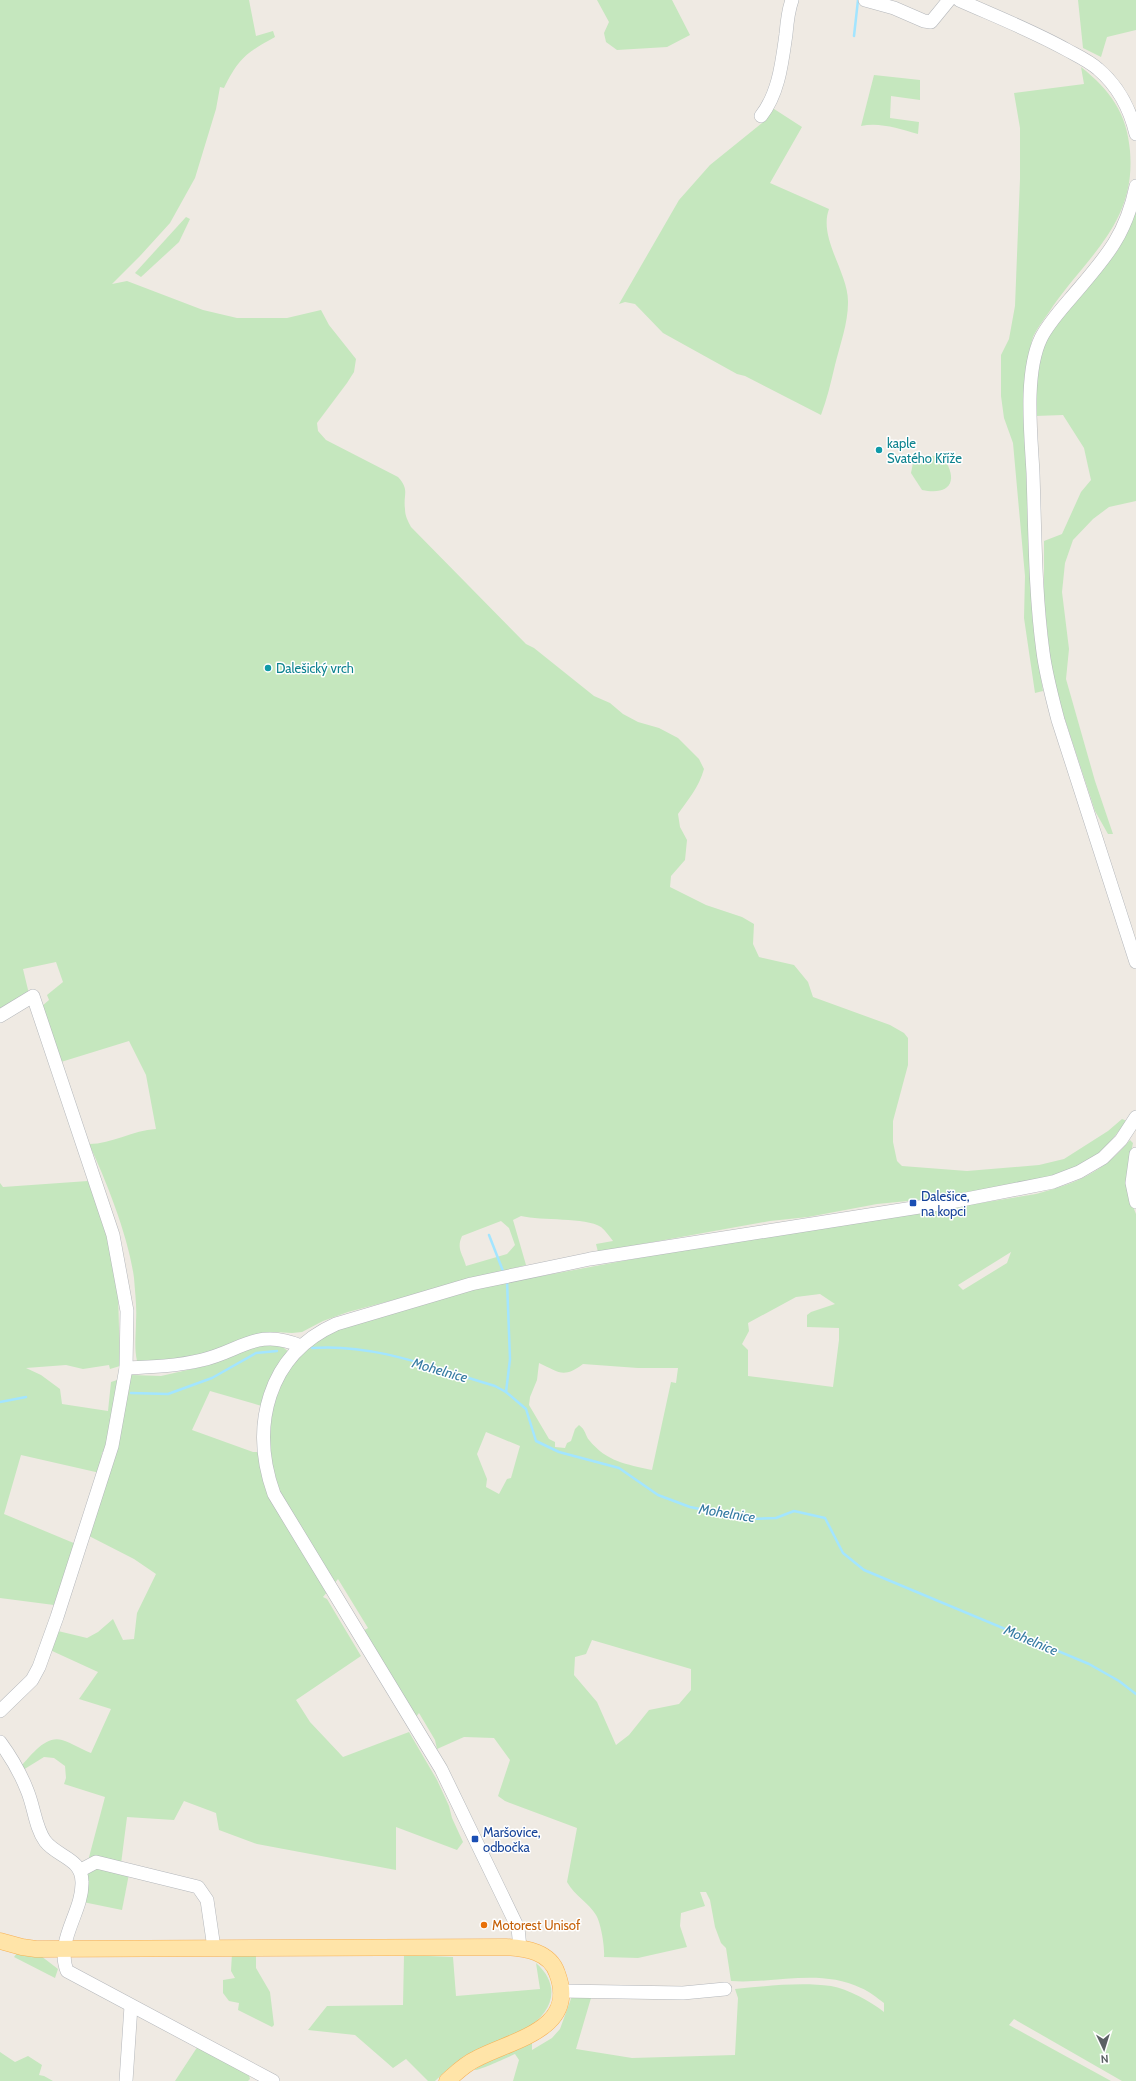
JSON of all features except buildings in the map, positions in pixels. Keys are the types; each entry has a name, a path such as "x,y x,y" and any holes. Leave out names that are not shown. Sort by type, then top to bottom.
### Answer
{"main road":[{"path":"0,1940 22,1947 64,1948 520,1948 533,1950 550,1962 556,1970 561,1991 556,2011 542,2028 532,2035 476,2058 446,2081"}],"street":[{"path":"761,116 770,104 775,91 783,56 792,0"},
{"path":"865,0 894,8 924,21 931,22 949,0"},
{"path":"959,0 1051,41 1089,62 1106,77 1120,94 1130,114 1136,134"},
{"path":"1136,186 1132,207 1124,227 1112,249 1049,324 1040,339 1034,360 1031,408 1038,602 1047,674 1058,720 1136,962"},
{"path":"0,1016 33,996 113,1235 127,1311 126,1368 112,1446 58,1617 32,1680 0,1711"},
{"path":"520,1948 518,1928 441,1769 282,1509 272,1488 264,1453 265,1415 273,1389 289,1359 301,1346 318,1332 355,1317 471,1284 598,1258 885,1211 951,1202 1053,1182 1079,1172 1103,1158 1121,1140 1135,1121"},
{"path":"1136,1154 1132,1183 1136,1202"},
{"path":"126,1368 169,1366 203,1360 258,1339 287,1340 301,1346"},
{"path":"0,1742 16,1766 28,1790 41,1835 51,1848 72,1860 81,1870 82,1882 80,1898 64,1948 67,1971 254,2076 273,2081"},
{"path":"81,1870 96,1862 198,1887 207,1900 214,1948"},
{"path":"561,1991 683,1993 725,1989"},
{"path":"126,2081 131,2006"}],"green space":[{"path":"0,0 249,0 256,36 273,31 275,37 244,57 234,70 224,88 220,87 216,109 195,178 170,223 112,284 127,281 203,310 237,318 287,318 321,310 329,325 356,359 354,372 317,423 318,431 326,440 398,477 402,481 405,489 405,512 411,527 526,644 534,648 594,696 610,703 623,714 638,722 659,728 678,738 699,759 704,769 702,776 693,793 678,814 680,827 687,840 685,860 671,876 670,887 706,905 742,917 754,924 753,944 759,957 794,965 808,982 813,997 890,1025 904,1033 908,1038 908,1065 893,1121 893,1142 897,1161 902,1166 967,1171 1039,1165 1064,1159 1108,1131 1122,1119 1127,1121 1101,1153 1056,1178 970,1195 877,1204 808,1217 770,1221 598,1252 596,1244 613,1241 601,1227 574,1220 521,1216 513,1220 526,1265 348,1312 323,1321 302,1332 275,1332 255,1336 209,1353 160,1364 137,1361 135,1346 136,1305 131,1262 116,1210 89,1144 106,1142 139,1132 156,1129 146,1075 129,1041 61,1062 42,1006 49,1000 47,995 63,982 56,962 23,969 29,994 0,1011","holes":["501,1221 509,1228 515,1245 507,1254 466,1266 460,1248 462,1236"]},
{"path":"597,0 672,0 690,35 667,47 617,50 606,42 604,33 609,22"},
{"path":"1078,0 1136,0 1136,30 1107,37 1101,57 1083,48"},
{"path":"1081,67 1100,84 1115,103 1121,114 1128,137 1130,151 1130,176 1126,197 1118,217 1108,235 1067,287 1037,329 1033,337 1028,357 1032,597 1035,640 1043,691 1035,693 1024,618 1025,576 1013,443 1004,418 1001,396 1001,355 1009,339 1015,306 1020,179 1020,128 1014,93 1084,84"},
{"path":"874,75 920,80 920,100 891,96 890,118 919,122 918,134 882,125 861,126"},
{"path":"771,107 802,127 770,183 829,209 827,232 847,292 848,311 845,326 829,390 821,415 745,376 737,374 663,333 635,304 625,302 619,304 679,200 710,165 762,123"},
{"path":"1136,211 1136,501 1109,507 1093,519 1073,540 1065,563 1062,592 1069,649 1066,679 1095,781 1113,834 1108,834 1095,811 1058,698 1051,667 1044,601 1044,541 1062,534 1081,492 1091,480 1084,448 1063,415 1035,416 1037,366 1049,333 1118,250"},
{"path":"186,217 190,219 179,242 141,277 135,273"},
{"path":"942,456 947,464 951,478 950,484 946,488 940,490 922,490 911,473 913,463 921,458"},
{"path":"1130,1140 1133,1143 1129,1179 1131,1197 1136,1214 1136,2081 1122,2081 1014,2019 1009,2025 1111,2081 513,2081 519,2060 515,2054 474,2070 492,2059 532,2043 532,2050 552,2038 560,2029 572,1996 590,1995 591,1998 576,2049 632,2058 735,2055 738,1998 735,1989 807,1984 831,1986 852,1993 884,2012 884,2003 864,1989 845,1982 829,1979 797,1978 731,1981 726,1948 721,1943 715,1927 710,1900 706,1892 700,1892 705,1906 681,1913 680,1926 687,1947 638,1958 604,1957 600,1924 596,1915 567,1882 577,1828 505,1801 498,1796 510,1760 494,1738 464,1737 437,1749 435,1740 419,1713 416,1717 363,1631 368,1628 338,1579 323,1597 327,1599 361,1656 296,1700 310,1722 343,1757 409,1732 437,1780 449,1806 452,1818 463,1842 457,1850 396,1827 396,1870 257,1844 219,1830 216,1813 184,1801 174,1820 127,1817 121,1864 88,1861 105,1797 64,1784 66,1778 65,1766 54,1758 44,1757 23,1770 21,1766 39,1747 44,1743 56,1739 62,1740 91,1753 111,1709 79,1699 98,1672 50,1650 58,1631 87,1638 98,1632 113,1619 123,1640 134,1639 137,1613 156,1574 134,1559 89,1536 116,1453 102,1452 100,1473 21,1455 4,1514 76,1544 54,1605 0,1598 0,1183 3,1187 88,1181 106,1230 118,1292 120,1366 110,1369 109,1365 83,1369 66,1365 26,1368 41,1375 60,1389 62,1404 108,1411 111,1382 132,1375 161,1376 205,1366 249,1346 274,1344 284,1348 297,1359 316,1339 344,1327 488,1286 644,1257 1036,1194 1063,1186 1088,1175 1110,1161","holes":["1011,1252 1007,1263 963,1290 958,1285","820,1294 835,1304 811,1312 807,1315 807,1327 839,1328 839,1340 833,1387 748,1376 748,1350 742,1344 749,1331 748,1323 796,1297","539,1363 556,1371 566,1373 583,1364 638,1368 678,1368 676,1383 671,1382 652,1470 625,1464 610,1458 589,1440 579,1425 575,1429 571,1441 567,1443 565,1448 555,1447 555,1442 549,1439 529,1405 530,1397 537,1380","210,1391 272,1409 268,1452 253,1452 192,1430","486,1432 520,1446 511,1478 507,1479 499,1494 486,1487 487,1479 477,1454","592,1640 691,1669 691,1690 679,1704 649,1710 629,1735 616,1745 597,1702 574,1675 575,1657 586,1654"]},
{"path":"92,1867 129,1874 122,1910 83,1902 86,1873"},
{"path":"17,1953 41,1956 58,1969 55,1978 14,1957"},
{"path":"232,1953 256,1955 256,1968 270,1992 274,2025 272,2027 238,2010 239,2003 229,2001 223,1993 223,1980 235,1978 231,1971"},
{"path":"404,1955 453,1957 456,1996 540,1989 536,1963 544,1972 549,1981 551,1999 548,2007 535,2023 517,2033 478,2049 463,2057 435,2081 428,2081 406,2059 393,2068 355,2035 308,2030 327,2006 403,2005"},
{"path":"198,2046 248,2072 250,2079 248,2081 175,2081"},
{"path":"0,2052 15,2062 28,2056 42,2065 39,2075 53,2081 0,2081"}],"waterway":[{"path":"854,36 858,0"},
{"path":"489,1235 503,1271"},
{"path":"506,1392 510,1359 507,1281"},
{"name":"Mohelnice","path":"312,1348 359,1349 382,1353 428,1365 495,1386 506,1392 526,1409 536,1441 559,1452 619,1468 658,1495 690,1507 750,1519 776,1518 794,1511 825,1518 843,1553 864,1570 1089,1664 1119,1681 1136,1694"},
{"name":"Mohelnice","path":"131,1393 168,1394 212,1378 256,1353 277,1351"},
{"name":"Mohelnice","path":"0,1402 26,1397"}],"place":[{"name":"kaple Svatého Kříže","path":"879,450"},
{"name":"Dalešický vrch","path":"268,668"},
{"name":"Dalešice, na kopci","path":"913,1203"},
{"name":"Maršovice, odbočka","path":"475,1839"},
{"name":"Motorest Unisof","path":"484,1925"}]}
